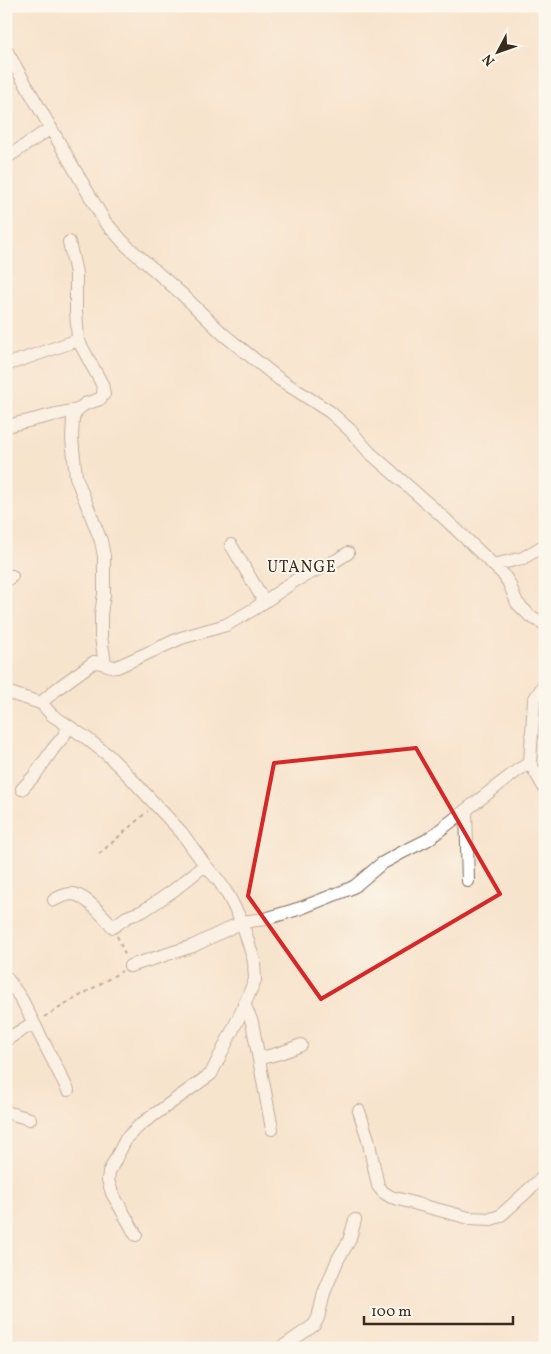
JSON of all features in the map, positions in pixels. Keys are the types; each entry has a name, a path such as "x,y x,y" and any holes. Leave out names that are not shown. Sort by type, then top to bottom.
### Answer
{"street":[{"path":"6,50 105,222 127,246 184,296 223,334 280,378 330,412 350,430 369,452 442,516 503,574 517,603 524,611 545,624"},
{"path":"6,158 51,128"},
{"path":"69,242 76,273 78,340 102,384 104,394 77,410 73,418 72,439 76,477 101,541 104,556 101,637 105,664"},
{"path":"6,365 78,340"},
{"path":"6,426 32,421 61,412 77,410"},
{"path":"231,545 264,601"},
{"path":"493,565 523,558 545,545"},
{"path":"41,703 94,662 117,667 180,638 226,625 296,580 348,553"},
{"path":"545,683 534,700 530,763 545,789"},
{"path":"6,692 41,703 52,714 109,756 182,833 228,895 242,922 254,961 255,980 212,1074 140,1125 126,1139 109,1172 108,1180 112,1193 136,1235"},
{"path":"22,789 35,775 69,726"},
{"path":"130,966 193,946 242,922 266,919 349,890 381,864 427,840 518,770 530,763"},
{"path":"466,810 468,881"},
{"path":"54,900 65,895 76,894 100,912 113,927 127,917 143,911 174,890 205,864"},
{"path":"6,977 22,1000 68,1090"},
{"path":"244,1004 252,1022 272,1129"},
{"path":"6,1040 33,1023"},
{"path":"259,1058 271,1057 301,1045"},
{"path":"359,1111 368,1138 378,1186 391,1197 469,1218 491,1219 500,1216 545,1175"},
{"path":"6,1112 30,1119"},
{"path":"281,1348 314,1325 318,1318 327,1284 338,1259 349,1241 355,1220"}],"path":[{"path":"99,854 156,805"},
{"path":"33,1023 130,966 113,927"}],"highlighted area":[{"path":"416,748 500,894 321,999 248,896 274,763"}],"district":[{"name":"UTANGE","path":"302,568"}]}
